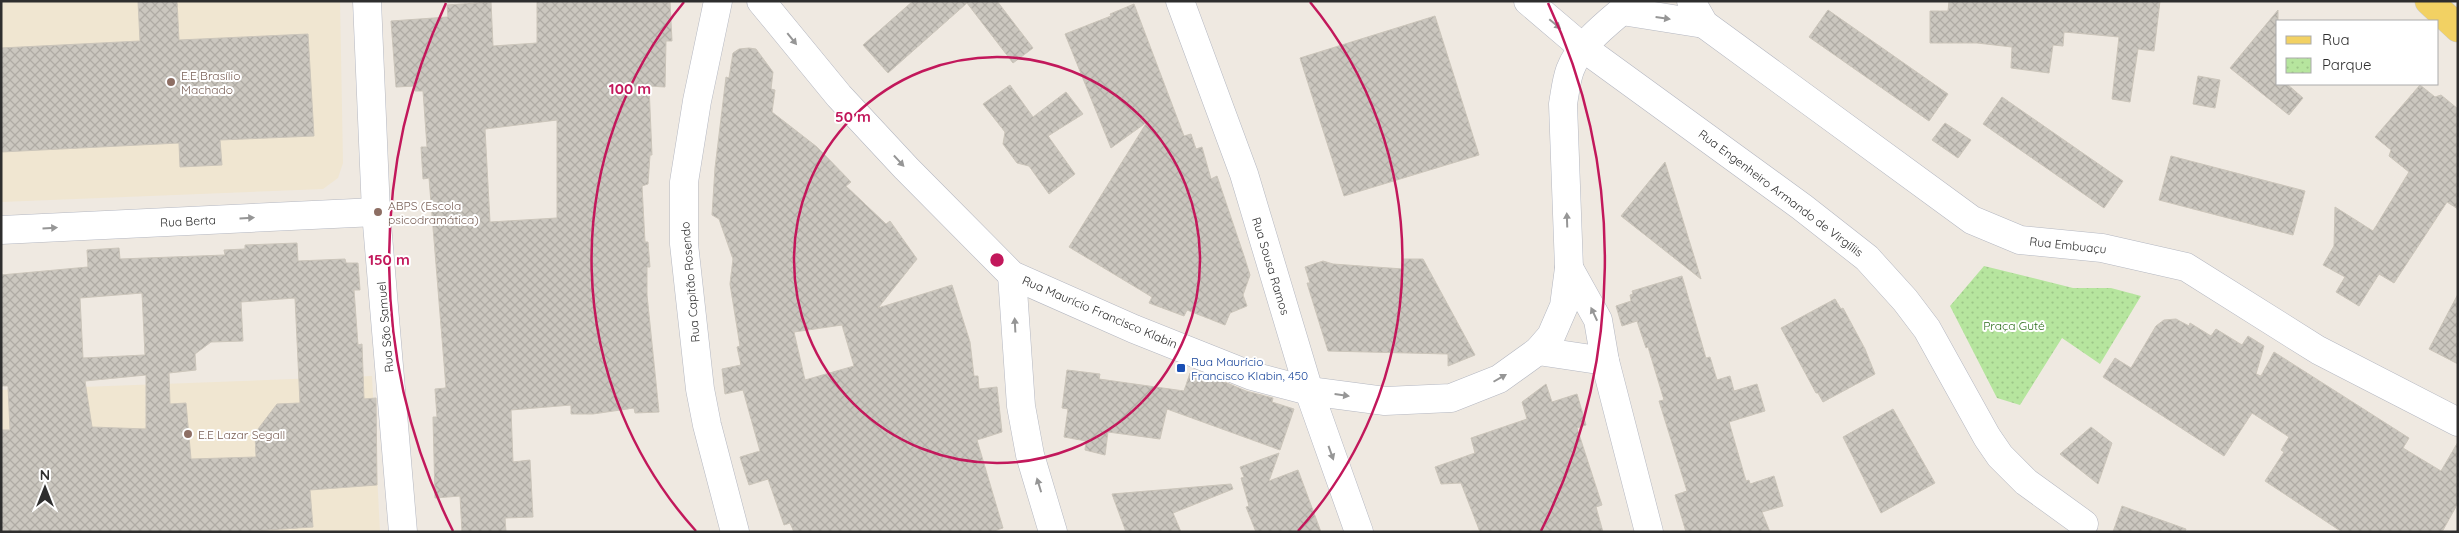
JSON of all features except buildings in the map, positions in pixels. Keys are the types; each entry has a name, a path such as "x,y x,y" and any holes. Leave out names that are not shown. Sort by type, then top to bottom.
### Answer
{"main road":[{"path":"2429,1 2458,28"}],"street":[{"name":"Rua São Samuel","path":"367,1 376,212 403,532"},
{"name":"Rua Capitão Rosendo","path":"718,1 697,101 684,182 684,244 700,388 707,425 734,532"},
{"name":"Rua Maurício Francisco Klabin","path":"761,1 839,96 906,168 1012,274 1134,329 1252,376 1308,391 1385,401 1451,398 1499,379 1538,351 1551,336 1559,320 1566,293 1569,268 1563,104 1570,68 1582,47 1628,6"},
{"name":"Rua Sousa Ramos","path":"1180,1 1244,174 1308,391 1359,532"},
{"name":"Rua Engenheiro Armando de Virgiliis","path":"1528,1 1582,47 1802,207 1867,258 1905,300 1927,329 1986,436 2000,456 2026,482 2084,524"},
{"name":"Rua Embuaçu","path":"1628,6 1697,12 1972,220 2020,240 2102,248 2186,267 2318,350 2458,422"},
{"name":"Rua Berta","path":"1,230 376,212"},
{"path":"1569,268 1598,320 1605,361 1649,532"},
{"path":"1012,274 1021,406 1030,455 1053,532"},
{"path":"1538,351 1605,361"}],"shaded area":[{"name":"E.E Brasílio Machado","path":"1,1 340,1 343,163 338,178 323,189 1,202"},
{"name":"E.E Lazar Segall","path":"372,376 380,532 5,532 1,479 1,390"}],"green space":[{"name":"Praça Guté","path":"1984,266 2073,288 2111,288 2141,296 2100,364 2062,338 2020,405 1997,398 1950,306"}],"place":[{"name":"E.E Brasílio Machado","path":"171,82"},
{"name":"ABPS (Escola psicodramática)","path":"378,212"},
{"name":"Rua Maurício Francisco Klabin, 450","path":"1181,368"},
{"name":"E.E Lazar Segall","path":"188,434"}]}
